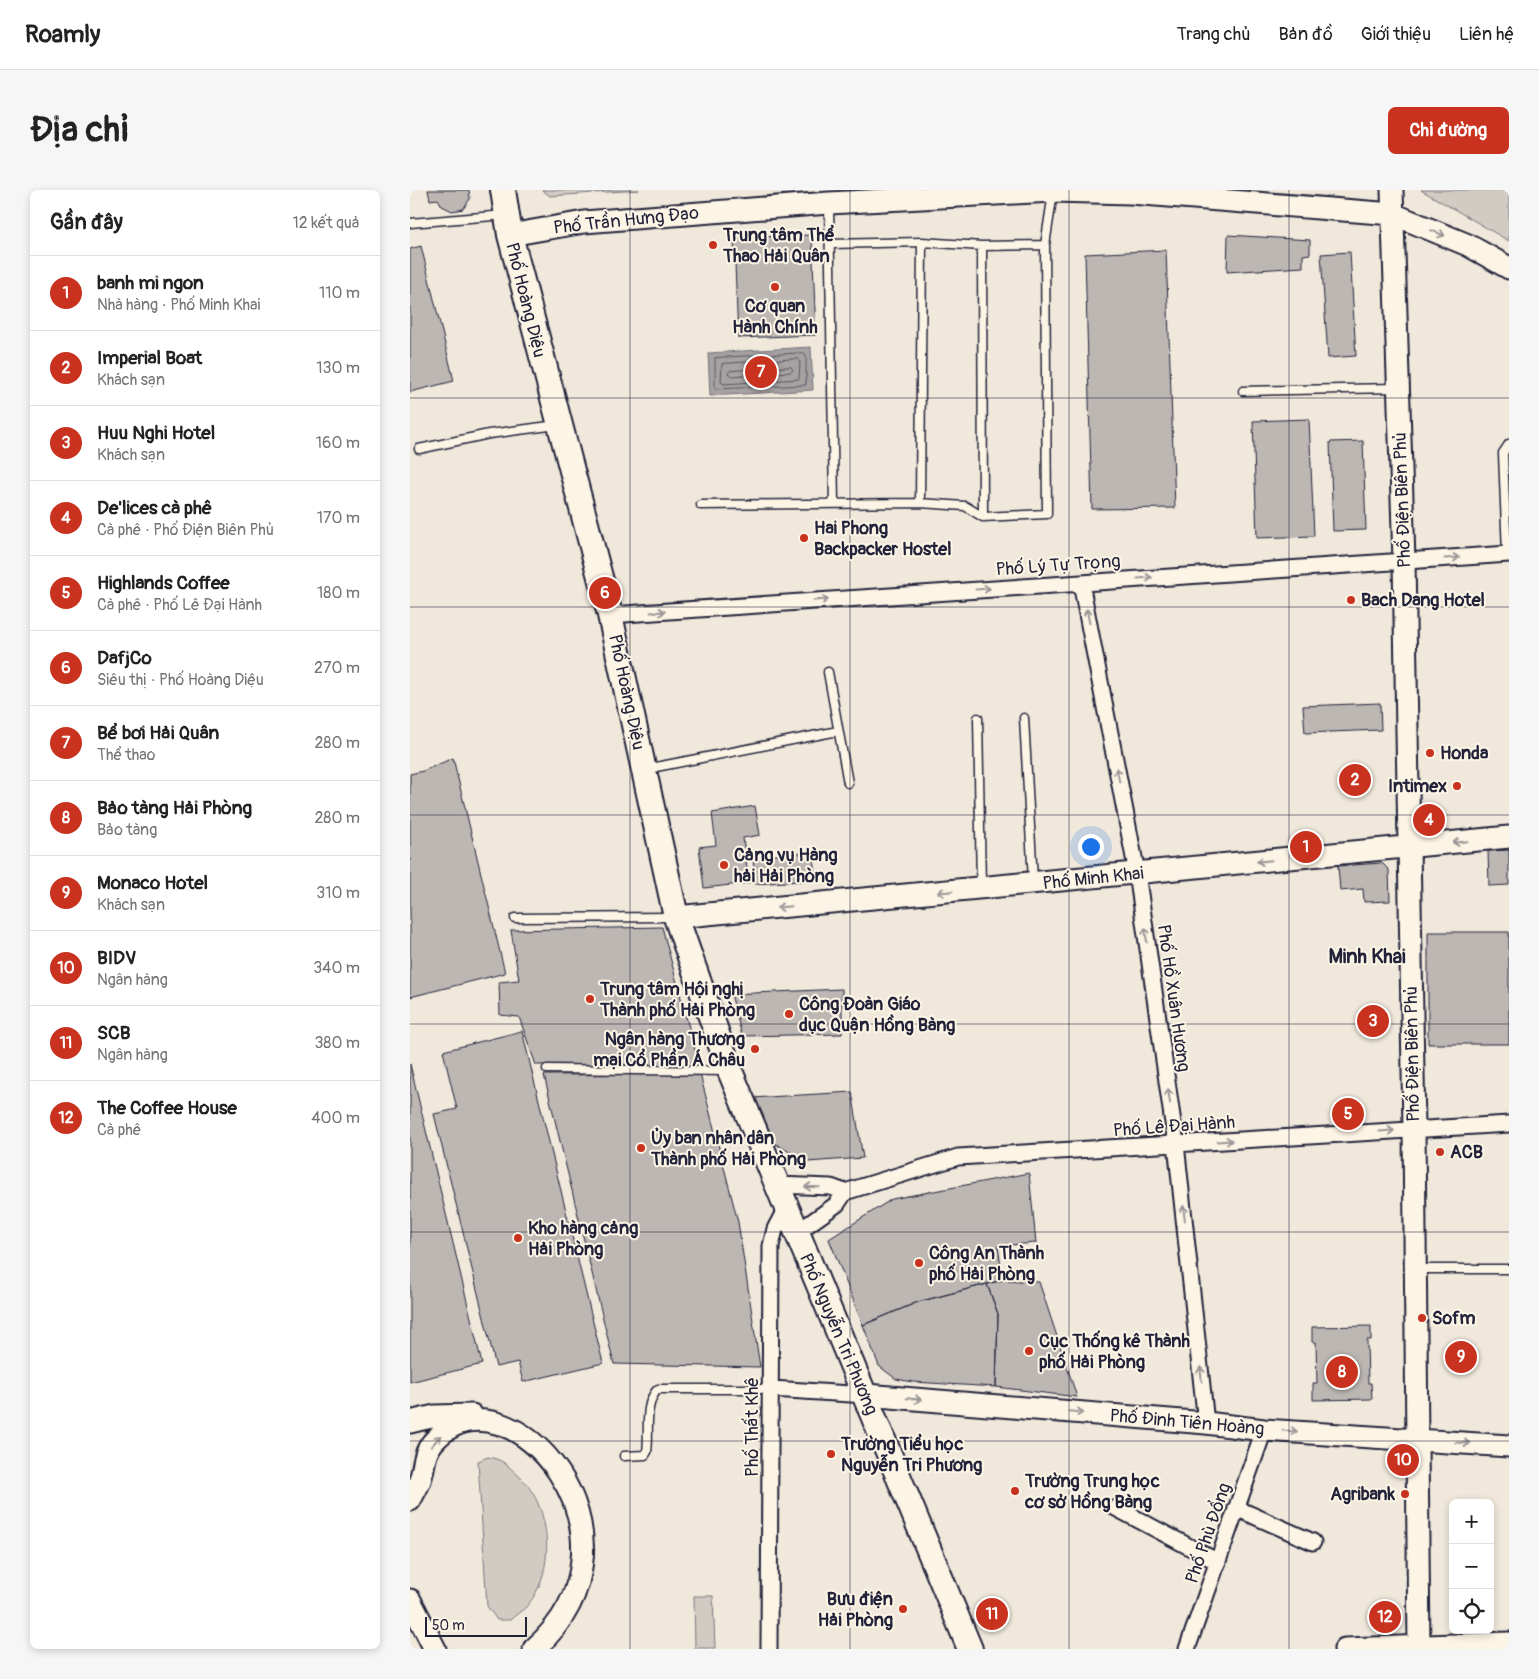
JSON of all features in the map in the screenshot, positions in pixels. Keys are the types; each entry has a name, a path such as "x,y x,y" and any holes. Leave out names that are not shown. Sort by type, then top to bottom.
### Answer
{"main road":[{"name":"Phố Hoàng Diệu","path":"503,190 509,225 558,424 610,615 676,917 730,1071 777,1186"},
{"name":"Phố Điện Biên Phủ","path":"1392,190 1404,561 1414,1129 1419,1648"},
{"name":"Phố Trần Hưng Đạo","path":"509,225 584,222 829,203 1053,192 1132,193 1392,214 1468,245 1509,268"},
{"name":"Phố Minh Khai","path":"676,917 1509,837"},
{"name":"Phố Nguyễn Tri Phương","path":"777,1186 866,1395 970,1649"},
{"name":"Phố Đinh Tiên Hoàng","path":"866,1395 1206,1423 1264,1430 1509,1446"},
{"path":"410,1422 435,1416 459,1414 480,1416 506,1423 530,1437 547,1451 563,1469 575,1490 585,1521 587,1561 582,1584 573,1606 561,1626 540,1649"},
{"path":"410,1500 420,1482 423,1459 434,1442 448,1430 462,1423 480,1420 497,1423 514,1430 539,1449 560,1472 571,1491 580,1514 583,1537 582,1568 570,1604 558,1624 534,1649"},
{"path":"410,1600 435,1649"},
{"path":"1345,1649 1419,1648 1509,1643"}],"street":[{"name":"Phố Lý Tự Trọng","path":"610,615 1508,554"},
{"name":"Phố Hồ Xuân Hương","path":"1081,583 1137,873 1176,1144 1206,1423"},
{"name":"Phố Lê Đại Hành","path":"796,1233 836,1204 846,1192 958,1157 1509,1124"},
{"name":"Phố Lê Đại Hành","path":"777,1186 831,1187 846,1192"},
{"name":"Phố Thất Khê","path":"769,1649 772,1389 771,1246 775,1229 786,1208"},
{"path":"772,1389 866,1395"},
{"name":"Phố Phù Đổng","path":"1187,1649 1264,1430"},
{"path":"1116,1508 1218,1562"},
{"path":"1236,1508 1313,1542"}],"lane":[{"path":"701,505 920,503 965,506 983,517 1047,514 1045,245 1053,192"},
{"path":"829,203 834,503"},
{"path":"410,223 509,225"},
{"path":"830,244 922,242 982,246 1045,245"},
{"path":"920,503 922,242"},
{"path":"982,246 983,517"},
{"path":"1243,390 1398,388"},
{"path":"419,449 490,434 558,424"},
{"path":"1508,554 1503,453 1509,444"},
{"path":"828,672 848,783"},
{"path":"978,718 981,888"},
{"path":"1024,718 1033,884"},
{"path":"644,769 838,731"},
{"path":"515,918 676,917"},
{"path":"547,1069 730,1071"},
{"path":"1415,1269 1509,1269"},
{"path":"624,1456 645,1455 647,1452 651,1395 658,1389 772,1389"}],"shaded area":[{"path":"542,190 639,190 550,196"},
{"path":"1421,190 1509,190 1509,241"},
{"path":"488,1457 502,1462 520,1477 531,1490 539,1505 544,1523 546,1560 542,1577 535,1594 525,1608 510,1620 497,1620 487,1606 478,1461"},
{"path":"694,1596 713,1596 715,1648 695,1648"}],"water":[{"path":"811,347 813,390 710,396 708,353"}],"building":[{"path":"428,190 469,190 470,199 463,209 452,211 442,206 438,199 430,200"},
{"name":"Cơ quan Hành Chính","path":"812,235 816,335 738,338 734,238"},
{"path":"1228,235 1310,240 1310,254 1303,255 1303,267 1227,272"},
{"path":"421,246 454,381 410,392 410,249"},
{"path":"1166,250 1175,508 1092,509 1085,254"},
{"path":"1350,252 1356,356 1328,358 1321,254"},
{"path":"1309,419 1314,536 1257,538 1253,421"},
{"path":"1363,441 1366,530 1333,531 1330,442"},
{"path":"1380,703 1381,730 1305,733 1303,706"},
{"path":"453,758 505,973 410,997 410,774 423,771"},
{"name":"Cảng vụ Hàng hải Hải Phòng","path":"755,806 760,835 743,838 749,883 704,888 699,847 716,845 712,813"},
{"path":"1509,850 1509,885 1489,886 1488,851"},
{"path":"813,852 815,880 755,884 753,857"},
{"path":"1382,863 1389,870 1390,901 1364,902 1363,889 1340,891 1338,866"},
{"name":"Trung tâm Hội nghị Thành phố Hải Phòng","path":"662,927 699,1065 536,1065 519,1017 500,1015 499,982 519,980 511,930"},
{"path":"1428,932 1509,932 1509,1044 1428,1044"},
{"name":"Công Đoàn Giáo dục Quận Hồng Bàng","path":"842,989 842,1034 742,1036 731,994"},
{"name":"Kho hàng cảng Hải Phòng","path":"522,1031 603,1363 523,1382 518,1362 496,1367 434,1114 457,1109 443,1051"},
{"path":"410,1064 482,1364 410,1382"},
{"name":"Ủy ban nhân dân Thành phố Hải Phòng","path":"700,1074 738,1222 760,1367 614,1364 544,1075"},
{"path":"852,1092 863,1158 807,1162 774,1143 751,1098"},
{"name":"Công An Thành phố Hải Phòng","path":"1029,1173 1036,1243 998,1246 1003,1280 918,1302 863,1325 829,1239 892,1199"},
{"name":"Cục Thống kê Thành phố Hải Phòng","path":"1003,1280 1039,1282 1077,1397 996,1387 998,1314 987,1284"},
{"path":"987,1284 998,1314 996,1387 913,1382 896,1379 879,1366 863,1325 918,1302"},
{"path":"1371,1326 1371,1340 1367,1340 1368,1383 1371,1383 1372,1399 1313,1400 1313,1383 1317,1383 1316,1342 1312,1342 1312,1327"}],"place":[{"name":"Trung tâm Thể Thao Hải Quân","path":"713,245"},
{"name":"Cơ quan Hành Chính","path":"775,287"},
{"name":"Bể bơi Hải Quân","path":"761,372"},
{"name":"Hai Phong Backpacker Hostel","path":"804,538"},
{"name":"DafjCo","path":"605,593"},
{"name":"Bach Dang Hotel","path":"1351,600"},
{"name":"Honda","path":"1430,753"},
{"name":"Imperial Boat","path":"1355,780"},
{"name":"Intimex","path":"1457,786"},
{"name":"De'lices cà phê","path":"1429,820"},
{"name":"banh mi ngon","path":"1306,847"},
{"name":"Cảng vụ Hàng hải Hải Phòng","path":"724,865"},
{"name":"Trung tâm Hội nghị Thành phố Hải Phòng","path":"590,999"},
{"name":"Công Đoàn Giáo dục Quận Hồng Bàng","path":"789,1014"},
{"name":"Huu Nghi Hotel","path":"1373,1021"},
{"name":"Ngân hàng Thương mại Cổ Phần Á Châu","path":"755,1049"},
{"name":"Highlands Coffee","path":"1348,1114"},
{"name":"Ủy ban nhân dân Thành phố Hải Phòng","path":"641,1148"},
{"name":"ACB","path":"1440,1152"},
{"name":"Kho hàng cảng Hải Phòng","path":"518,1238"},
{"name":"Công An Thành phố Hải Phòng","path":"919,1263"},
{"name":"Sofm","path":"1422,1318"},
{"name":"Cục Thống kê Thành phố Hải Phòng","path":"1029,1351"},
{"name":"Monaco Hotel","path":"1461,1357"},
{"name":"Bảo tàng Hải Phòng","path":"1342,1372"},
{"name":"Trường Tiểu học Nguyễn Tri Phương","path":"831,1454"},
{"name":"BIDV","path":"1403,1460"},
{"name":"Trường Trung học cơ sở Hồng Bàng","path":"1015,1491"},
{"name":"Agribank","path":"1405,1494"},
{"name":"Bưu điện Hải Phòng","path":"903,1609"},
{"name":"SCB","path":"992,1614"},
{"name":"The Coffee House","path":"1385,1617"}],"district":[{"name":"Minh Khai","path":"1367,956"}]}
